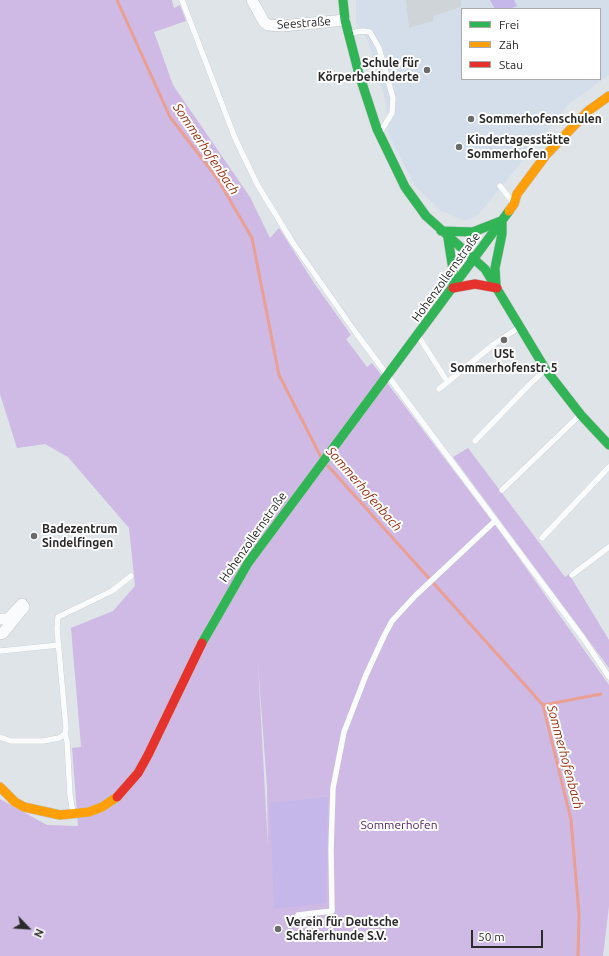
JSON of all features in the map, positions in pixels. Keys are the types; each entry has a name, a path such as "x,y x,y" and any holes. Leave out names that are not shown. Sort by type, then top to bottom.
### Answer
{"street":[{"name":"Seestraße","path":"252,0 264,22 268,25 282,26 345,20"},
{"path":"343,0 345,20 359,74 380,133 405,187 426,216 440,231 475,259 491,277 519,328 546,370 581,415 609,445"},
{"name":"Hohenzollernstraße","path":"0,787 12,799 24,806 47,814 73,815 89,812 114,800 128,786 138,773 191,663 227,596 258,548 475,259 514,204 523,201 550,160 555,147 588,111 609,96"},
{"path":"440,231 463,233 473,232 502,221 502,234 495,268 496,288"},
{"path":"448,238 453,270 453,288 475,284 496,288"},
{"path":"0,619 8,619 22,604 24,607 3,633 0,634"}],"lane":[{"path":"182,0 227,118 257,184 316,278 583,638 609,677"},
{"path":"348,33 363,31 370,32 379,48 393,98 392,113 380,133"},
{"path":"500,186 514,204"},
{"path":"439,389 494,344 519,328"},
{"path":"417,335 425,344 445,378"},
{"path":"475,441 530,384 546,370"},
{"path":"502,490 581,415"},
{"path":"542,538 609,468"},
{"path":"298,915 332,911 331,849 333,788 344,732 366,675 392,621 436,575 495,521"},
{"path":"572,575 609,547"},
{"path":"0,738 11,741 43,741 59,738 64,734 66,728 57,629 58,617 112,592 131,576"},
{"path":"0,651 59,645"},
{"path":"64,734 67,741 70,795 73,815"}],"shaded area":[{"name":"Sommerhofenschulen","path":"356,0 609,0 609,75 569,104 479,214 465,221 441,211 415,186 388,134 385,100 368,41 356,23"},
{"path":"406,0 461,0 461,7 433,16 433,21 409,28"},
{"path":"490,0 514,0 517,6 512,8 494,8"},
{"path":"328,797 326,903 274,909 270,803"}],"green space":[{"name":"Sommerhofen","path":"0,0 172,0 174,8 180,5 186,21 154,32 173,85 250,197 270,238 279,228 314,283 351,335 346,339 367,367 372,363 499,530 609,685 609,906 603,956 0,956 0,799 47,825 78,826 72,748 81,747 71,628 113,611 135,586 129,528 68,457 45,444 17,448 0,394","holes":["258,664 267,787 268,847"]},
{"path":"468,448 565,577 569,574 609,640 609,668 453,457"}],"waterway":[{"name":"Sommerhofenbach","path":"117,0 170,117 217,178 252,238 279,375 321,457"},
{"name":"Sommerhofenbach","path":"328,466 543,705 571,820 579,914 578,956"},
{"path":"543,705 601,694"}],"traffic: fast":[{"path":"343,0 345,20 359,74 377,129 405,187 426,216 485,269 546,370 581,415 609,445"},
{"path":"202,643 248,563 509,211"},
{"path":"441,231 473,232 501,221"},
{"path":"496,285 495,268 502,234 502,223"},
{"path":"448,238 453,270 453,288"}],"traffic: slow":[{"path":"509,211 514,204 517,194 546,155 588,111 609,96"},
{"path":"0,787 15,802 24,807 60,815 89,812 102,807 117,797"}],"traffic: jam":[{"path":"453,288 475,284 497,288"},
{"path":"117,797 138,773 148,755 202,643"}],"place":[{"name":"Schule für Körperbehinderte","path":"427,70"},
{"name":"Sommerhofenschulen","path":"471,119"},
{"name":"Kindertagesstätte Sommerhofen","path":"459,147"},
{"name":"USt Sommerhofenstr. 5","path":"504,340"},
{"name":"Badezentrum Sindelfingen","path":"34,536"},
{"name":"Verein für Deutsche Schäferhunde S.V.","path":"278,929"}]}
